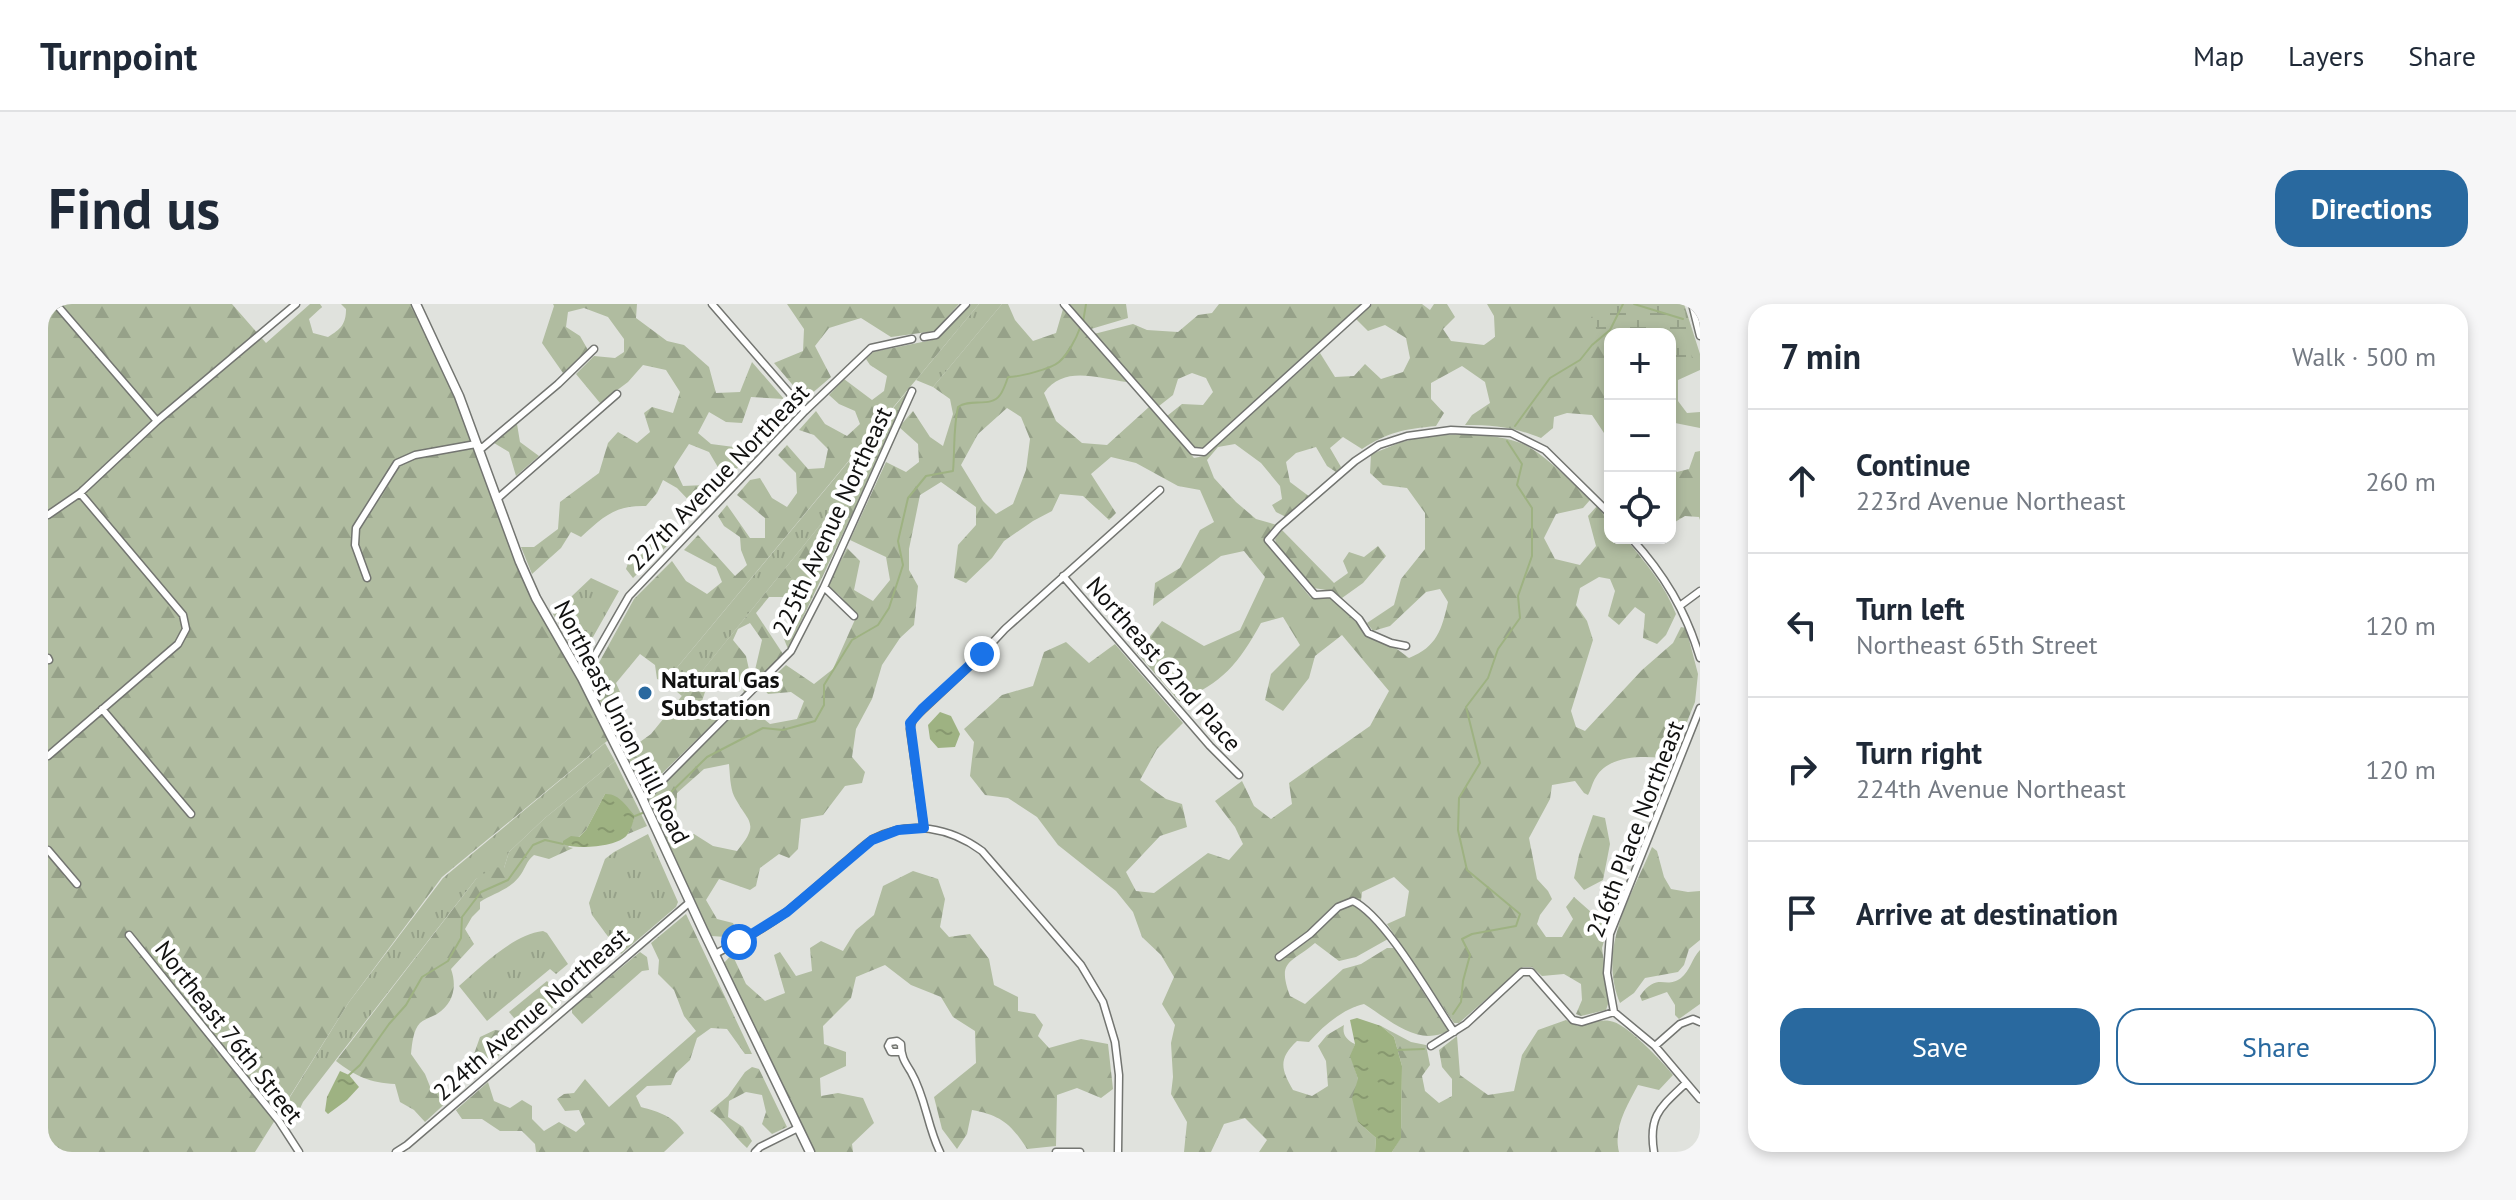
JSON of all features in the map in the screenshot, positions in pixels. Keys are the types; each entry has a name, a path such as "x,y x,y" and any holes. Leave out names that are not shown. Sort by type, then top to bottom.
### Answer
{"street":[{"path":"56,304 157,421"},
{"path":"48,515 80,493 157,421 296,304"},
{"name":"Northeast Union Hill Road","path":"416,304 459,396 536,598 582,678 642,798 810,1152"},
{"path":"712,304 805,411"},
{"path":"924,337 936,335 966,304"},
{"path":"1064,304 1198,453 1204,452 1367,304"},
{"path":"1692,304 1700,336"},
{"name":"227th Avenue Northeast","path":"582,678 629,596 805,411 871,348 912,339"},
{"path":"367,578 355,545 356,528 397,463 415,455 476,444 482,448 594,349"},
{"name":"225th Avenue Northeast","path":"642,798 791,651 824,587 912,391"},
{"path":"497,499 617,394"},
{"path":"1406,646 1368,633 1359,619 1331,594 1315,595 1268,540 1355,461 1379,445 1407,436 1451,430 1511,433 1545,450 1604,508"},
{"path":"924,828 910,723 1005,629 1160,490"},
{"path":"48,756 183,638 186,629 180,611 80,493"},
{"path":"1636,544 1660,572 1681,605 1700,658"},
{"name":"Northeast 62nd Place","path":"1063,576 1210,746 1239,775"},
{"path":"824,587 854,616"},
{"path":"1681,605 1700,591"},
{"name":"216th Place Northeast","path":"1614,1012 1607,973 1610,934 1700,708"},
{"path":"102,709 191,814"},
{"path":"715,954 787,912 872,840 898,830 924,828 955,835 982,851 1081,965 1103,1002 1115,1042 1119,1075 1118,1152"},
{"path":"48,850 77,884"},
{"path":"1279,957 1310,934 1338,907 1353,901 1363,906 1396,944 1454,1032"},
{"name":"224th Avenue Northeast","path":"396,1152 690,902"},
{"name":"Northeast 76th Street","path":"129,935 279,1121 299,1152"},
{"path":"1431,1046 1466,1024 1522,972 1528,971 1568,1015 1578,1021 1614,1012 1655,1046 1700,1099"},
{"path":"1655,1046 1680,1024 1693,1019 1700,1022"},
{"path":"899,1052 921,1092 940,1152"},
{"path":"1654,1151 1652,1127 1655,1114 1686,1083"},
{"path":"755,1152 798,1128"},
{"path":"1056,1152 1080,1152"}],"green space":[{"path":"48,304 232,304 266,343 310,304 320,304 322,307 309,319 313,333 328,337 344,322 346,309 341,304 413,304 429,330 520,562 612,737 442,877 349,1002 255,1152 48,1152"},
{"path":"553,304 637,304 636,318 667,341 684,345 709,367 716,393 740,392 752,362 784,399 751,397 742,423 726,422 709,412 698,433 711,444 734,447 741,464 726,481 709,452 689,444 674,467 683,486 720,488 698,510 677,488 663,480 646,506 618,510 581,537 571,532 561,548 532,574 521,547 534,547 558,529 560,502 599,473 608,443 618,432 637,443 650,432 644,413 652,407 673,413 680,392 666,370 643,365 628,382 600,403 576,374 594,356 615,358 624,352 624,339 608,317 584,308 568,312 566,327 580,336 588,350 563,373 542,343"},
{"path":"787,304 959,304 935,331 891,337 861,318 829,328 815,346 831,377 810,395 797,390 774,363 803,351 804,329"},
{"path":"971,304 979,304 665,682 657,679 655,665 640,654 616,683 620,692 605,709 592,689 590,679 634,599 672,561 686,581 707,594 722,582 716,567 684,550 698,535 735,576 747,565 740,537 724,526 718,516 727,505 750,538 765,538 765,518 737,495 750,480 760,478 772,498 787,507 797,493 796,473 778,455 787,445 808,469 824,468 828,449 814,435 799,430 816,411 825,424 847,436 860,424 855,411 839,404 829,395 844,379 872,400 884,391 887,376 866,359 873,352 937,339"},
{"path":"979,304 1002,304 933,387 916,380"},
{"path":"1002,304 1008,304 1015,320 1033,341 1056,333 1063,309 1127,382 1092,376 1061,379 1044,393 1056,421 1082,443 1107,445 1149,407 1194,458 1204,456 1320,353 1335,377 1354,376 1365,364 1381,379 1403,372 1410,358 1406,338 1385,325 1368,331 1356,319 1372,304 1422,304 1430,310 1434,304 1447,304 1455,317 1443,329 1451,341 1484,345 1495,337 1494,316 1487,304 1684,304 1700,354 1700,370 1678,380 1678,401 1687,413 1700,412 1700,428 1676,423 1676,328 1604,328 1604,433 1592,415 1567,413 1554,417 1553,428 1541,438 1504,427 1465,425 1472,415 1490,403 1485,382 1462,366 1431,383 1431,399 1444,413 1436,426 1397,432 1362,449 1343,437 1330,448 1341,467 1336,472 1327,466 1316,447 1296,453 1286,462 1290,482 1310,497 1286,517 1276,512 1272,505 1282,499 1280,486 1261,463 1235,444 1218,447 1207,460 1214,478 1236,502 1256,519 1277,525 1264,541 1311,598 1330,597 1367,637 1393,646 1409,658 1426,648 1437,636 1448,602 1440,589 1426,592 1390,626 1373,631 1367,623 1394,605 1401,579 1425,549 1425,513 1407,488 1383,485 1370,473 1371,454 1397,444 1434,436 1469,435 1503,438 1529,447 1590,500 1583,508 1556,514 1544,538 1555,559 1580,565 1596,546 1588,516 1597,506 1604,514 1604,544 1630,544 1654,574 1676,614 1666,635 1657,644 1643,638 1645,614 1635,607 1619,625 1608,616 1615,591 1610,579 1599,577 1580,588 1576,605 1587,621 1593,640 1571,711 1576,727 1585,731 1642,670 1673,643 1681,627 1686,628 1698,674 1695,702 1672,759 1642,757 1620,760 1602,769 1588,795 1575,781 1552,785 1550,799 1529,838 1537,879 1552,899 1537,924 1546,937 1562,937 1573,919 1566,907 1574,897 1608,927 1602,948 1609,1001 1606,1010 1581,1016 1576,1014 1582,1000 1581,984 1564,974 1542,976 1532,967 1523,967 1459,1023 1454,1023 1387,924 1405,916 1409,891 1394,877 1362,892 1360,909 1388,939 1356,957 1339,961 1315,943 1288,964 1285,975 1290,996 1305,1004 1343,969 1361,964 1387,948 1395,948 1448,1031 1426,1036 1415,1034 1364,1004 1334,1018 1309,1042 1297,1041 1287,1053 1283,1064 1293,1090 1312,1096 1328,1086 1326,1061 1318,1046 1327,1035 1344,1025 1345,1036 1355,1044 1351,1056 1358,1079 1358,1122 1376,1138 1375,1152 1259,1152 1267,1140 1245,1118 1224,1124 1211,1152 1184,1152 1187,1122 1171,1094 1171,1043 1175,1025 1162,1004 1174,977 1161,955 1142,937 1133,912 1116,891 1058,845 1037,817 1008,798 985,795 970,776 974,742 964,729 1002,695 1033,686 1044,652 1066,642 1089,663 1115,644 1183,723 1157,749 1140,780 1166,799 1182,804 1187,827 1160,836 1126,872 1136,891 1154,893 1208,853 1229,860 1243,844 1235,827 1215,801 1242,781 1254,806 1271,819 1292,804 1289,783 1370,726 1389,691 1342,635 1315,656 1309,678 1283,711 1265,700 1271,674 1300,645 1283,617 1261,623 1228,671 1207,687 1179,701 1137,653 1162,621 1204,646 1240,630 1265,577 1244,551 1221,556 1153,606 1155,583 1180,568 1200,530 1214,522 1200,490 1178,486 1136,463 1111,457 1091,474 1116,513 1109,520 1083,496 1060,494 1052,511 1004,541 992,558 966,583 954,578 958,545 976,525 976,507 941,482 920,495 909,549 909,570 918,586 914,625 900,638 882,665 872,699 856,729 852,757 865,772 862,783 845,786 823,815 801,819 798,849 789,858 779,854 760,868 756,886 750,890 719,879 706,900 717,919 733,923 737,931 726,937 711,936 664,834 694,834 713,846 737,851 749,834 750,823 733,792 729,764 704,769 677,793 676,820 661,827 648,799 744,703 770,724 797,719 804,701 791,692 768,694 762,687 786,665 814,684 833,669 857,615 828,586 847,548 860,561 854,590 873,601 890,580 886,557 850,540 886,462 906,472 919,462 918,444 899,427 913,411 930,437 943,446 953,414 950,399 933,387","holes":["1007,408 1021,417 1030,439 1026,470 1013,504 996,514 983,501 961,465 978,434"]},
{"path":"1069,304 1126,304 1128,318 1091,329"},
{"path":"1219,304 1361,304 1206,447 1196,448 1167,416 1182,404 1203,405 1213,392 1206,378 1192,373 1178,379 1173,395 1159,406 1094,334 1133,324 1147,330 1178,332 1198,315 1212,313"},
{"path":"1588,304 1680,304 1685,311 1692,359 1676,373 1676,328 1604,328 1604,342 1600,340"},
{"path":"909,389 885,445 682,696 665,682"},
{"path":"517,424 520,442 539,456 516,476 509,452 494,443"},
{"path":"885,445 788,649 784,639 799,615 785,597 769,597 756,613 783,654 760,677 755,670 762,640 750,623 738,629 733,640 746,656 750,674 756,682 744,693 742,683 724,680 705,692 701,704 709,711 720,710 724,713 644,791 626,752 651,734"},
{"path":"1700,451 1700,520 1699,517 1685,516 1676,521 1676,471 1689,469 1695,452"},
{"path":"1282,530 1334,583 1348,573 1343,561 1349,552 1364,557 1378,546 1386,556 1363,583 1342,598 1332,591 1314,588 1277,547 1275,539"},
{"path":"657,536 668,545 633,578 626,569 633,549"},
{"path":"591,578 619,591 580,660 553,614"},
{"path":"605,743 615,761 509,852 504,868 476,879 303,1102 291,1128 280,1113 349,1002 443,878"},
{"path":"615,761 647,826 628,834 635,816 605,794 586,830 568,847 573,848 549,859 534,855 515,881 480,902 480,909 465,929 474,944 451,969 454,988 447,1005 418,1026 411,1054 431,1089 444,1091 450,1099 425,1122 414,1110 400,1102 395,1084 363,1078 336,1061 476,879 494,867 504,868 509,852"},
{"path":"1593,815 1605,818 1610,844 1603,880 1584,890 1574,878"},
{"path":"648,834 678,902 621,954 592,915 589,903 605,859"},
{"path":"1652,847 1657,851 1664,877 1671,889 1700,891 1700,940 1689,949 1678,972 1645,978 1634,993 1620,1003 1612,962 1614,942"},
{"path":"913,871 938,879 945,899 940,927 949,937 970,934 989,959 994,985 1018,997 1018,1011 1035,1014 1043,1025 1038,1036 1049,1048 1081,1039 1108,1044 1113,1089 1101,1098 1077,1088 1057,1095 1056,1146 1027,1149 1005,1122 972,1110 967,1134 957,1149 942,1129 934,1097 976,1063 975,1031 953,1017 941,997 911,985 885,965 856,977 851,998 823,1026 824,1044 846,1052 846,1066 820,1078 821,1096 838,1093 863,1098 874,1123 852,1144 853,1152 814,1152 724,963 732,954 746,984 765,1001 785,993 774,955 780,952 796,976 812,971 810,948 821,941 843,951 856,930 874,915 883,886"},
{"path":"686,914 752,1054 745,1054 727,1029 711,1028 697,1038 690,1060 676,1073 671,1085 647,1086 636,1096 641,1107 671,1119 684,1133 664,1152 536,1152 535,1144 522,1131 500,1131 482,1119 462,1119 456,1110 488,1082 494,1101 510,1108 522,1100 532,1106 532,1119 544,1131 559,1122 576,1132 585,1124 579,1110 565,1111 557,1099 574,1093 585,1079 609,1107 696,1031 684,1016 674,990 658,974 659,960 651,943"},
{"path":"543,931 568,964 556,974 550,969 487,1021 459,986 509,945"},
{"path":"1700,950 1700,1004 1679,1019 1667,992 1642,1001 1640,996 1652,984 1681,978"},
{"path":"640,952 647,957 649,970 642,971 582,1024 572,1013 572,1008"},
{"path":"547,981 563,999 525,1031 509,1012"},
{"path":"1566,1020 1578,1026 1602,1021 1617,1023 1673,1075 1659,1090 1638,1085 1619,1126 1619,1152 1392,1152 1401,1137 1402,1066 1394,1037 1381,1026 1411,1042 1426,1045 1430,1065 1422,1076 1425,1091 1439,1103 1452,1096 1452,1079 1442,1067 1439,1050 1457,1036 1460,1075 1488,1095 1514,1091 1522,1055 1538,1030"},
{"path":"495,1030 514,1033 519,1038 482,1070 474,1054 480,1037"},
{"path":"752,1067 759,1069 787,1127 772,1134 762,1124 766,1112 762,1095 746,1092 729,1101 728,1117 743,1127 752,1141 747,1148 710,1111 728,1096"}],"water":[{"path":"940,712 951,716 960,734 955,747 938,748 930,739 928,725"},
{"path":"605,794 619,798 635,816 627,835 615,842 596,846 563,844 571,836 579,837 586,830"},
{"path":"1357,1018 1381,1026 1394,1037 1402,1066 1401,1138 1392,1152 1375,1152 1376,1138 1358,1122 1352,1098 1358,1079 1350,1056 1355,1044 1350,1020"},
{"path":"340,1071 349,1075 359,1087 328,1114 325,1111 327,1097"}],"waterway":[{"path":"1083,322 1086,304"},
{"path":"1515,426 1550,378 1580,360 1610,330 1623,304"},
{"path":"1634,304 1683,319"},
{"path":"651,809 707,757 763,728 783,730 815,721 824,705 824,685 852,640 878,625 889,608 903,565 898,541 908,498 926,476 953,471 958,407 996,399 1008,377 1055,365 1069,351 1080,328"},
{"path":"1453,1014 1461,1002 1470,955 1462,939 1472,934 1516,926 1520,914 1467,870 1458,830 1459,798 1480,763 1466,707 1488,678 1498,649 1520,618 1518,596 1532,556 1532,508 1517,485 1522,464 1507,441"},
{"path":"635,816 645,812"},
{"path":"349,1075 406,1005 422,977 448,961 461,938 462,917 481,892 508,880 533,845 545,840 563,844"},
{"path":"1397,1050 1424,1049"}],"place":[{"name":"Natural Gas Substation","path":"645,693"}],"route":[{"path":"739,942 787,912 872,840 898,830 924,828 910,723 982,654"}]}
